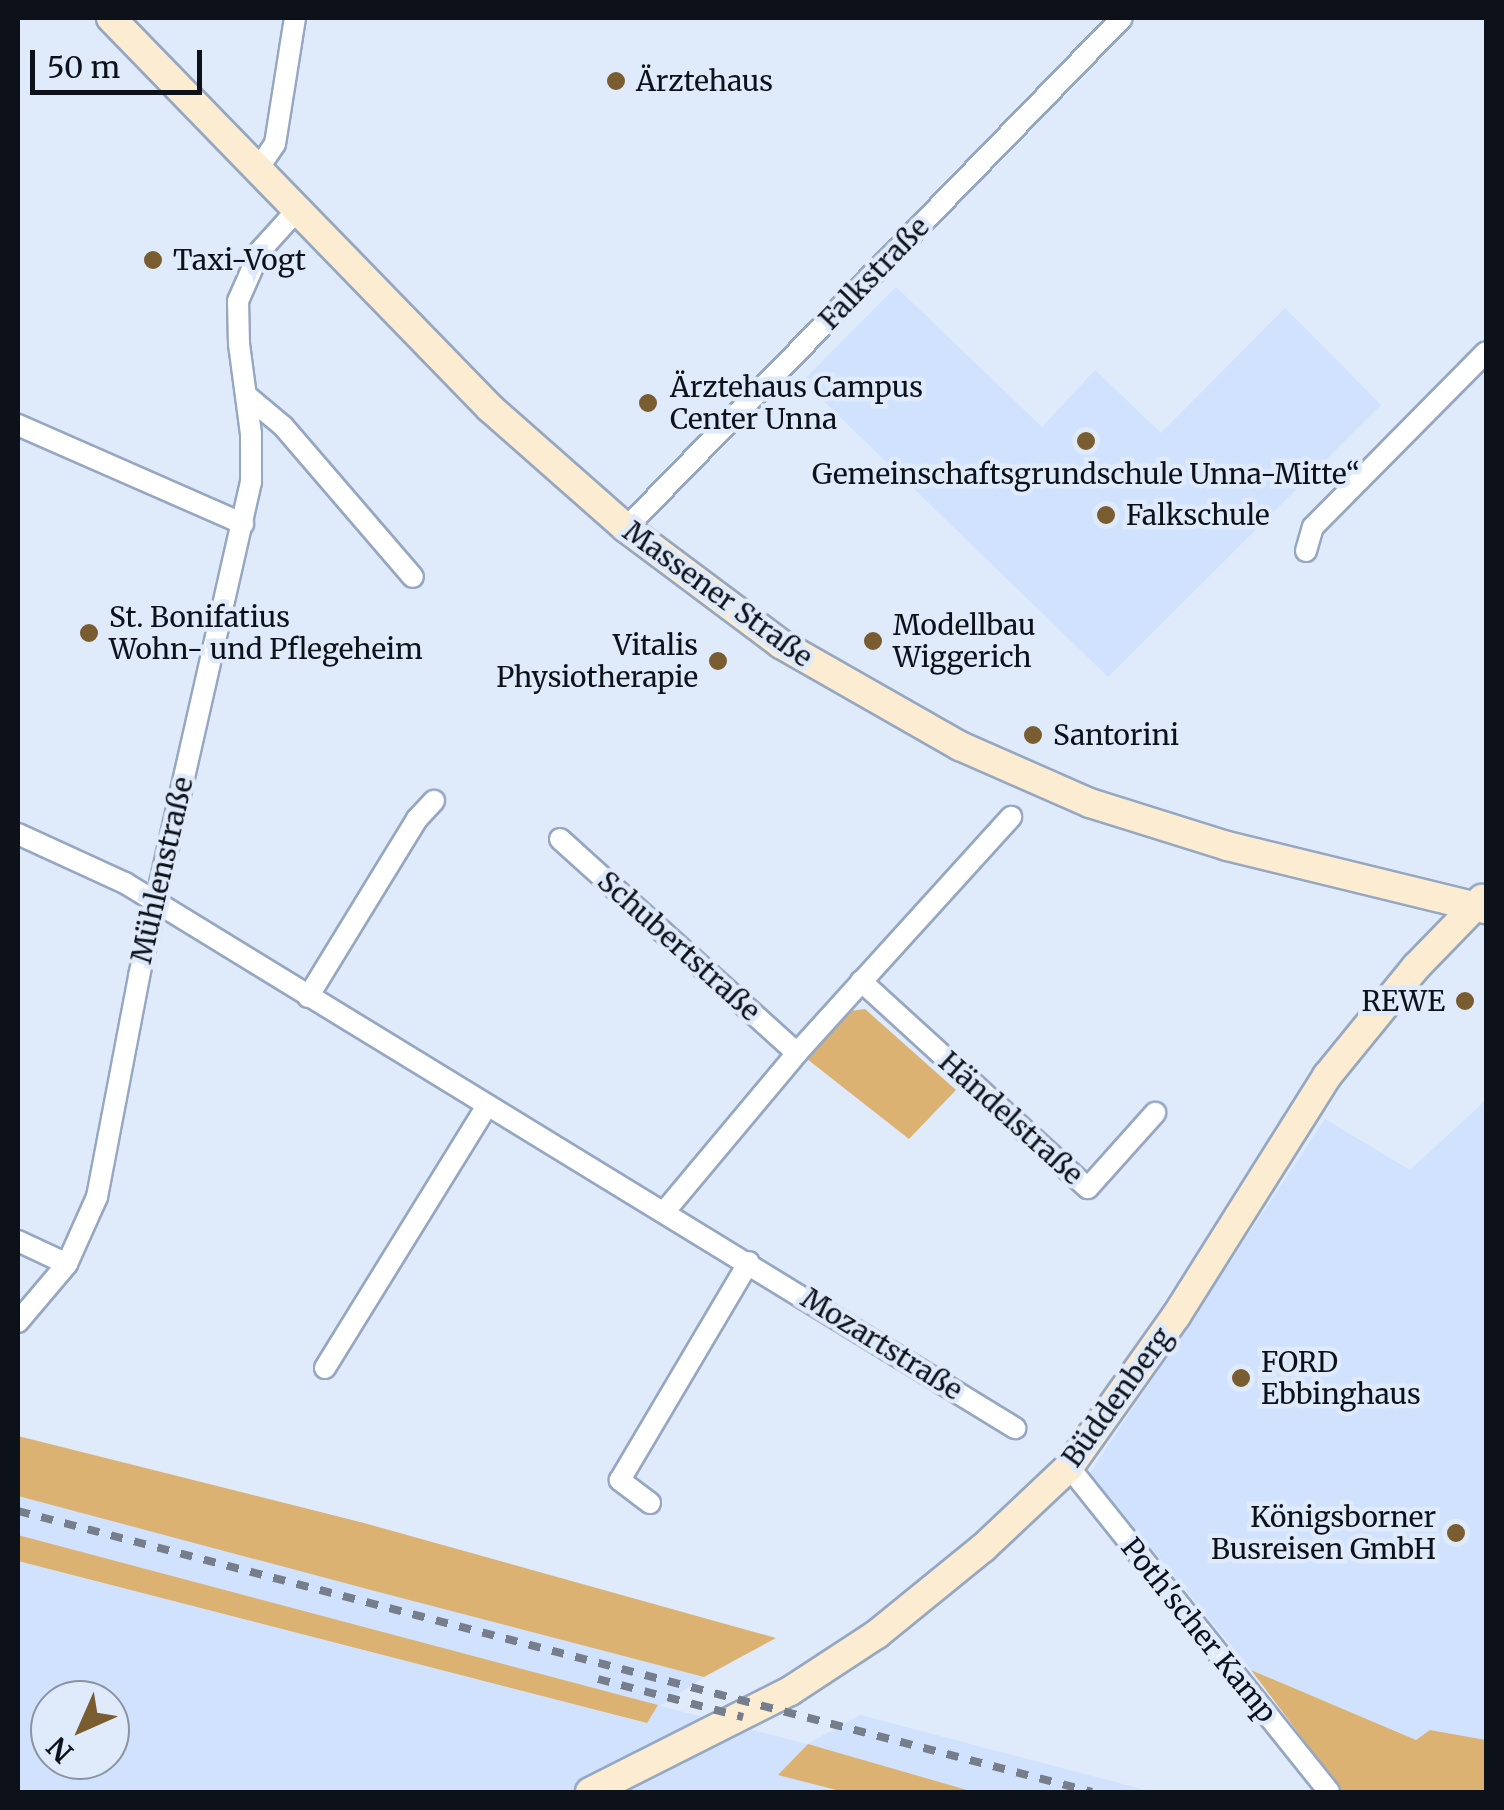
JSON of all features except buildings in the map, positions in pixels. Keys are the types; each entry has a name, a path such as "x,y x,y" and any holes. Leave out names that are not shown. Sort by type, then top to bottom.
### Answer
{"main road":[{"name":"Massener Straße","path":"110,18 460,380 626,528 781,644 904,717 1013,771 1152,826 1482,903"},
{"name":"Büddenberg","path":"590,1792 790,1691 877,1634 983,1548 1069,1467 1176,1316 1327,1076 1416,967 1482,903"}],"street":[{"path":"258,170 275,144 294,18"},
{"name":"Falkstraße","path":"626,528 1122,18"},
{"name":"Mühlenstraße","path":"18,1322 67,1264 97,1198 155,902 250,482 248,396 239,344 238,301 260,251 298,210"},
{"path":"1306,550 1313,526 1486,352"},
{"path":"248,396 284,426 414,577"},
{"path":"18,425 243,524"},
{"path":"308,996 418,820 434,801"},
{"path":"665,1211 797,1053 1010,817"},
{"name":"Mozartstraße","path":"18,834 124,883 1015,1428"},
{"name":"Schubertstraße","path":"560,839 797,1053"},
{"name":"Händelstraße","path":"861,982 1088,1188 1155,1113"},
{"path":"325,1368 487,1106"},
{"path":"18,1241 67,1264"},
{"path":"650,1503 620,1480 749,1262"},
{"name":"Poth'scher Kamp","path":"1069,1467 1329,1792"}],"shaded area":[{"name":"Falkschule","path":"896,287 1042,427 1095,370 1161,433 1285,308 1381,405 1108,677 803,381"},
{"path":"865,1009 956,1090 909,1139 807,1059 849,1011"},
{"path":"1486,1100 1486,1740 1430,1730 1416,1740 1251,1670 1090,1473 1325,1119 1410,1170"},
{"path":"18,1436 364,1523 776,1638 704,1677 18,1496"},
{"path":"18,1496 704,1677 660,1706 807,1744 860,1715 1153,1792 974,1792 808,1744 779,1775 844,1792 18,1792 18,1561 646,1723 657,1705 18,1535"},
{"path":"18,1535 658,1705 647,1723 18,1561"},
{"path":"1251,1670 1416,1740 1430,1730 1486,1740 1486,1792 1343,1792"},
{"path":"808,1744 974,1792 844,1792 778,1775"}],"railway":[{"path":"18,1511 1092,1792"},
{"path":"598,1679 743,1717"}],"place":[{"name":"Ärztehaus","path":"616,81"},
{"name":"Taxi-Vogt","path":"153,260"},
{"name":"Ärztehaus Campus Center Unna","path":"648,403"},
{"name":"Gemeinschaftsgrundschule Unna-Mitte“","path":"1086,441"},
{"name":"Falkschule","path":"1106,515"},
{"name":"St. Bonifatius Wohn- und Pflegeheim","path":"89,633"},
{"name":"Modellbau Wiggerich","path":"873,641"},
{"name":"Vitalis Physiotherapie","path":"718,661"},
{"name":"Santorini","path":"1033,735"},
{"name":"REWE","path":"1465,1001"},
{"name":"FORD Ebbinghaus","path":"1241,1378"},
{"name":"Königsborner Busreisen GmbH","path":"1456,1533"}]}
